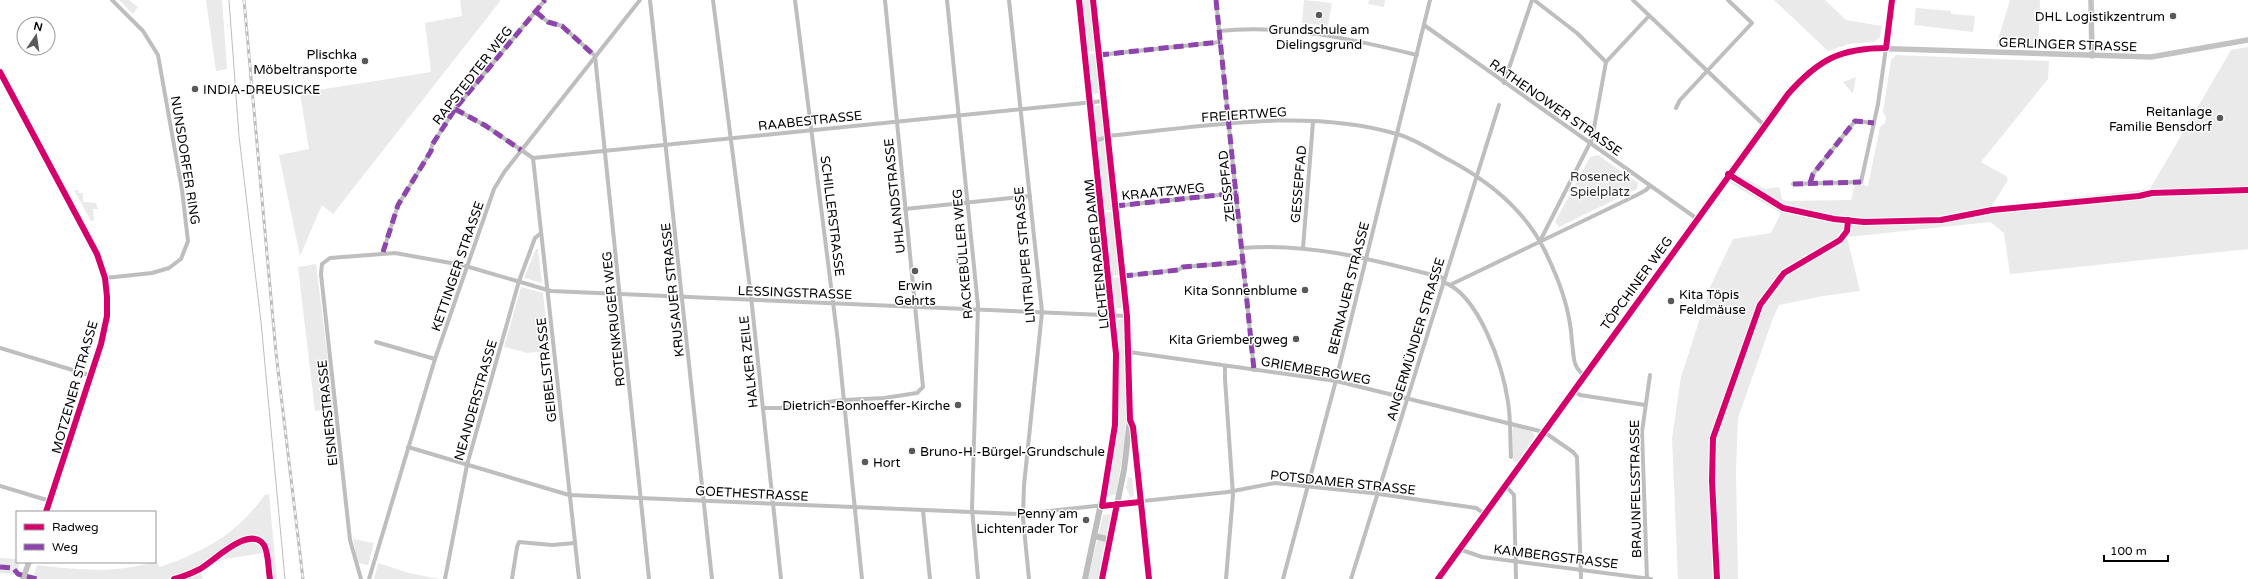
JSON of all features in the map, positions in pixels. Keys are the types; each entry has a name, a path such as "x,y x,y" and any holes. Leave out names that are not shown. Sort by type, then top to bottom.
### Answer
{"main road":[{"name":"LICHTENRADER DAMM","path":"1079,0 1113,315 1117,373 1115,425 1102,506 1085,579"},
{"name":"LICHTENRADER DAMM","path":"1093,0 1123,276 1129,352 1130,420 1117,504 1102,579"},
{"path":"1095,536 1110,540"}],"street":[{"name":"NUNSDORFER RING","path":"104,278 152,273 169,268 175,265 184,254 188,237 163,76 158,55 143,31 112,0"},
{"name":"RAPSTEDTER WEG","path":"383,252 398,205 431,151 432,145 455,109 475,87 494,61 498,59 513,41 515,34 545,0"},
{"name":"KETTINGER STRASSE","path":"369,579 435,358 494,189 505,171 521,150 640,0"},
{"name":"KRUSAUER STRASSE","path":"650,0 712,579"},
{"name":"HALKER ZEILE","path":"713,0 751,300 781,579"},
{"name":"SCHILLERSTRASSE","path":"795,0 834,303 862,579"},
{"name":"UHLANDSTRASSE","path":"844,400 884,398 917,393 922,390 923,367 915,307 885,0"},
{"name":"RACKEBÜLLER WEG","path":"947,0 978,309 972,513 978,579"},
{"name":"LINTRUPER STRASSE","path":"1009,0 1042,312 1023,514 1030,579"},
{"name":"ZEISSPFAD","path":"1216,0 1230,123 1254,370"},
{"name":"BERNAUER STRASSE","path":"1282,579 1336,381 1430,0"},
{"path":"1504,83 1533,0 1577,33 1606,62"},
{"path":"1633,0 1764,124"},
{"path":"1676,108 1680,100 1752,23 1728,0"},
{"path":"1793,184 1861,182 1874,123 1892,0"},
{"path":"2091,0 2092,56"},
{"path":"536,12 548,22 562,26 595,56"},
{"path":"1540,241 1590,144 1606,62 1649,16"},
{"name":"RATHENOWER STRASSE","path":"1424,24 1504,83 1696,218"},
{"path":"1219,31 1248,28 1306,33 1370,43 1417,55"},
{"name":"GERLINGER STRASSE","path":"1886,48 2151,57 2248,40"},
{"path":"1099,55 1220,42"},
{"name":"TÖPCHINER WEG","path":"1438,579 1696,218 1764,124 1791,90 1811,69 1821,62 1848,51 1866,48 1886,48"},
{"name":"ROTENKRUGER WEG","path":"595,56 649,579"},
{"name":"MOTZENER STRASSE","path":"0,74 92,242 104,278 107,316 101,344 92,376 46,511"},
{"name":"RAABESTRASSE","path":"533,158 1104,101"},
{"name":"ANGERMÜNDER STRASSE","path":"1351,579 1499,105"},
{"path":"455,109 486,126 533,158"},
{"name":"FREIERTWEG","path":"1094,136 1099,140 1108,136 1258,121 1313,122 1397,134 1477,175 1512,205 1540,241 1564,294 1569,314 1575,363 1578,370 1584,375"},
{"path":"1810,183 1817,168 1855,121 1874,123"},
{"name":"GESSEPFAD","path":"1303,248 1313,122"},
{"name":"GEIBELSTRASSE","path":"533,158 579,579"},
{"path":"1452,284 1640,193 1650,186"},
{"name":"KRAATZWEG","path":"1115,206 1237,193"},
{"path":"905,209 1030,196"},
{"name":"NEANDERSTRASSE","path":"444,579 467,465 519,281 535,238 541,233"},
{"path":"1242,248 1303,248 1366,258 1444,280 1452,284 1467,299 1494,349 1507,394 1511,457"},
{"name":"LESSINGSTRASSE","path":"338,257 383,252 421,256 466,266 547,290 1127,316"},
{"name":"EISNERSTRASSE","path":"338,257 325,260 322,264 321,274 350,540 360,579"},
{"path":"1123,276 1178,270 1183,267 1244,262"},
{"path":"376,342 435,358"},
{"name":"MOTZENER STRASSE","path":"0,348 92,376"},
{"name":"GRIEMBERGWEG","path":"1129,352 1336,381 1544,432 1573,452 1577,457 1581,570"},
{"path":"1225,366 1233,491 1226,579"},
{"name":"BRAUNFELSSTRASSE","path":"1648,579 1642,432 1650,374"},
{"path":"1573,390 1580,395 1645,405"},
{"path":"763,408 780,408 844,400"},
{"name":"LICHTENRADER DAMM","path":"1130,420 1133,427 1149,579"},
{"name":"GOETHESTRASSE","path":"408,447 569,495 972,513 1023,514 1102,506"},
{"name":"POTSDAMER STRASSE","path":"1102,506 1233,491 1270,483 1377,494 1476,508 1485,514"},
{"path":"1505,485 1514,495 1516,579"},
{"path":"0,486 50,501"},
{"path":"922,511 930,579"},
{"path":"512,579 519,542 552,545 575,543"},
{"name":"KAMBERGSTRASSE","path":"1459,549 1482,557 1648,579"},
{"path":"23,579 29,563"},
{"path":"1581,570 1581,579"}],"green space":[{"path":"119,0 129,0 138,7 133,14"},
{"path":"206,0 222,0 227,69 216,71"},
{"path":"460,0 501,0 333,214 322,205 300,256 279,155 309,149 300,93 431,72 425,23 462,16"},
{"path":"1082,0 1090,0 1096,51 1087,52"},
{"path":"1304,0 1332,3 1328,26 1302,23"},
{"path":"1369,0 1385,0 1384,7 1368,4"},
{"path":"1774,0 1825,0 1846,20 1882,26 1880,37 1874,42 1849,44 1828,51"},
{"path":"2010,0 2040,0 2038,48 1996,46"},
{"path":"1916,8 1951,11 1951,14 1975,16 1973,32 1914,25"},
{"path":"2248,47 2248,249 2010,274 2004,233 1990,222 1847,237 1860,291 1823,296 1779,305 1773,318 1738,418 1736,471 1738,579 1678,579 1672,438 1681,377 1710,287 1733,239 1771,233 1781,213 1730,183 1737,174 1765,189 1778,187 1780,189 1782,199 1786,201 1851,200 1855,184 1868,186 1880,127 1885,123 1886,117 1883,112 1891,60 1896,55 2049,61 2048,79 1981,162 2006,176 2008,180 1991,207 2150,189 2231,50"},
{"path":"1096,53 1100,93 1092,94 1087,54"},
{"path":"1856,77 1853,94 1843,82"},
{"path":"1100,105 1102,107 1113,210 1104,210 1093,107"},
{"name":"Roseneck Spielplatz","path":"1598,155 1638,183 1637,189 1559,227 1555,222 1590,157"},
{"path":"74,190 78,190 78,193 83,193 83,202 96,203 98,209 93,209 94,221 91,221"},
{"path":"1105,212 1113,212 1120,275 1111,276"},
{"path":"536,249 538,249 542,283 524,278"},
{"path":"316,264 334,408 315,411 298,267"},
{"path":"1120,277 1123,308 1115,308 1111,278"},
{"path":"521,287 543,293 549,351 527,353 504,347"},
{"path":"1123,319 1127,349 1127,408 1125,439 1116,495 1107,496 1114,450 1116,320"},
{"path":"1513,426 1532,431 1535,436 1517,463 1513,461"},
{"path":"1128,477 1132,478 1134,495 1131,498 1126,488"},
{"path":"269,494 277,579 269,579 264,553 224,559 192,576 201,573 203,579 32,579 37,565 97,570 126,568 148,563 156,563 156,561 160,567 177,561 219,540 231,531 254,509 265,495"},
{"path":"1112,514 1107,537 1099,534 1103,515"},
{"path":"353,539 374,543 368,565 358,563"},
{"path":"1097,541 1105,541 1106,545 1099,579 1088,579"},
{"path":"0,558 16,559 16,563 20,563 16,575 0,573"},
{"path":"378,563 409,573 439,579 374,579"}],"tram line":[{"path":"229,0 239,136 261,322 285,579"}],"railway":[{"path":"244,0 276,353 303,579"}],"marked path":[{"path":"383,252 398,205 431,151 432,145 455,109 545,0"},
{"path":"1216,0 1254,370"},
{"path":"536,12 548,22 562,26 595,56"},
{"path":"1099,55 1220,42"},
{"path":"455,109 486,126 521,150"},
{"path":"1810,183 1813,174 1855,121 1874,123"},
{"path":"1793,184 1861,182"},
{"path":"1115,206 1237,193"},
{"path":"1123,276 1178,270 1183,267 1244,262"},
{"path":"0,567 13,568 18,574 37,579"}],"cycle path":[{"path":"1079,0 1116,354 1115,425 1102,506 1140,502"},
{"path":"1093,0 1127,316 1130,420 1133,427 1149,579"},
{"path":"1438,579 1788,94 1810,72 1831,58 1856,50 1886,48 1892,0"},
{"path":"0,72 97,254 105,278 107,316 101,344 46,511"},
{"path":"1728,174 1783,208 1834,219 1864,222 1941,220 1992,210 2139,196 2152,193 2248,190"},
{"path":"1717,579 1712,481 1713,438 1760,305 1784,273 1840,240 1847,231 1848,220"},
{"path":"1102,579 1117,504"},
{"path":"174,579 200,569 232,546 241,541 250,539 258,540 264,545 268,557 270,579"}],"place":[{"name":"Grundschule am Dielingsgrund","path":"1319,15"},
{"name":"DHL Logistikzentrum","path":"2173,16"},
{"name":"Plischka Möbeltransporte","path":"365,61"},
{"name":"INDIA-DREUSICKE","path":"195,89"},
{"name":"Reitanlage Familie Bensdorf","path":"2220,118"},
{"name":"Erwin Gehrts","path":"915,271"},
{"name":"Kita Sonnenblume","path":"1305,290"},
{"name":"Kita Töpis Feldmäuse","path":"1671,301"},
{"name":"Kita Griembergweg","path":"1296,339"},
{"name":"Dietrich-Bonhoeffer-Kirche","path":"958,405"},
{"name":"Bruno-H.-Bürgel-Grundschule","path":"912,451"},
{"name":"Hort","path":"865,462"},
{"name":"Penny am Lichtenrader Tor","path":"1086,520"}]}
